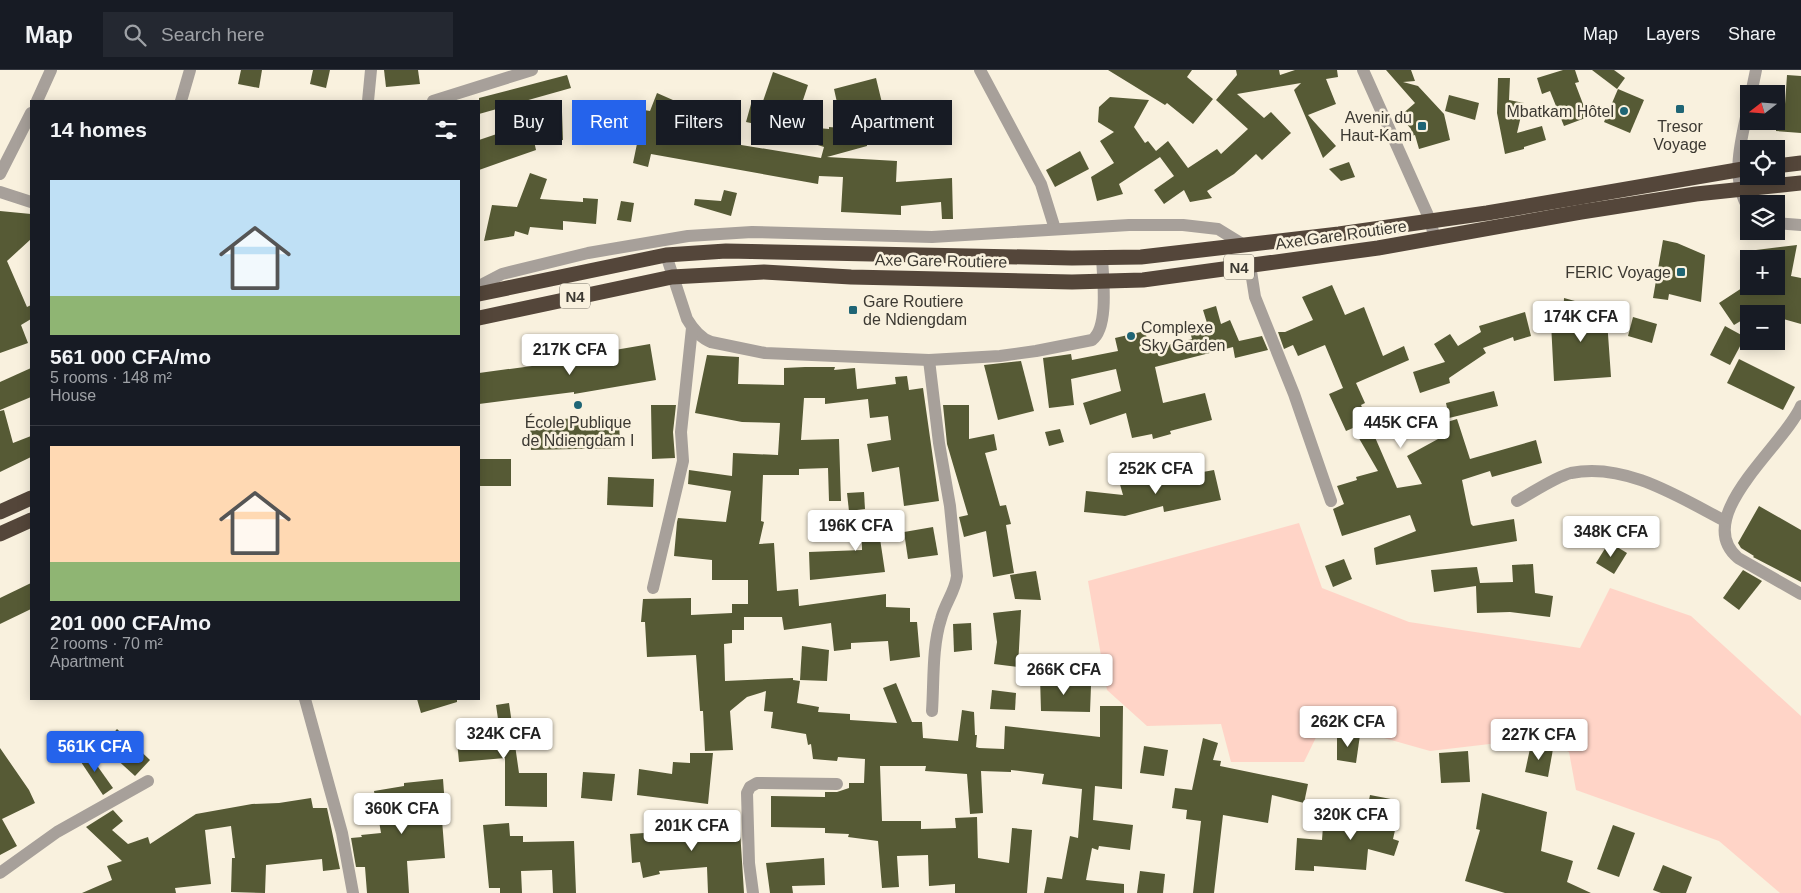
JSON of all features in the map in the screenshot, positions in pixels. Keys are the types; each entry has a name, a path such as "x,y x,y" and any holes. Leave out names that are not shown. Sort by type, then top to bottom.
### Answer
{"highway":[{"path":"1785,165 1801,163"},
{"name":"Axe Gare Routiere","path":"666,255 726,250 1102,258 1141,256 1339,234 1487,213 1740,170"},
{"name":"Axe Gare Routiere","path":"672,278 764,272 851,277 1072,282 1143,280 1436,239 1581,212 1740,189 1801,183"},
{"path":"763,252 764,272"},
{"name":"N4","path":"480,294 666,255"},
{"name":"N4","path":"480,318 672,278"},
{"path":"2,507 30,498"},
{"path":"0,534 30,520"}],"street":[{"path":"37,100 51,70"},
{"path":"181,100 190,70"},
{"path":"368,100 371,70"},
{"path":"436,100 532,70"},
{"path":"980,70 1041,184 1054,229"},
{"path":"1363,70 1430,220 1436,239"},
{"path":"1753,85 1756,70"},
{"path":"0,174 30,115"},
{"path":"1741,185 1743,195"},
{"path":"0,192 30,202"},
{"path":"1785,224 1801,225"},
{"path":"480,285 502,274 588,253 688,236 752,232 932,237 1129,225 1184,225 1218,229 1244,245"},
{"path":"654,588 683,461 681,432 692,328 672,278 666,255"},
{"path":"692,328 711,342 765,353 929,360 1000,356 1088,342 1096,337 1102,324 1102,258"},
{"path":"1250,266 1256,297 1294,394 1331,501"},
{"path":"929,360 951,515 957,576 956,586 941,619 936,642 932,710"},
{"path":"1801,406 1786,433 1747,478 1725,521 1725,541 1730,551 1801,594"},
{"path":"1517,502 1569,474 1592,471 1624,475 1667,491 1725,521"},
{"path":"305,700 342,833 353,893"},
{"path":"0,873 57,832 148,781"},
{"path":"753,893 749,863 747,793 750,787 757,782 837,784"}],"shaded area":[{"path":"1299,523 1322,588 1409,622 1580,648 1610,588 1691,616 1801,716 1801,893 1780,893 1719,841 1576,790 1569,752 1541,738 1430,751 1324,721 1304,762 1231,762 1221,724 1147,726 1107,690 1088,581"}],"building":[{"path":"241,70 262,70 259,88 238,84"},
{"path":"313,70 330,70 326,88 310,84"},
{"path":"384,70 418,70 420,84 386,87"},
{"path":"1108,70 1192,70 1187,77 1213,99 1193,124 1167,103 1165,105"},
{"path":"1236,70 1279,70 1280,75 1295,70 1337,70 1338,77 1326,79 1336,104 1308,115 1336,146 1323,158 1294,90 1301,83 1237,94 1264,118 1271,112 1291,133 1262,160 1256,154 1234,174 1207,191 1212,198 1190,202 1184,190 1164,204 1154,190 1174,176 1160,157 1119,184 1123,194 1097,201 1091,177 1114,163 1100,141 1114,132 1098,122 1099,107 1110,97 1149,100 1134,127 1145,143 1148,141 1156,151 1168,141 1188,168 1217,149 1221,154 1248,129 1216,100 1237,75"},
{"path":"1386,70 1411,70 1415,81 1403,82 1418,86 1444,114 1450,140 1419,149 1415,135 1412,136 1411,129 1400,116 1415,103"},
{"path":"1563,70 1575,70 1579,82 1575,83 1588,117 1564,126 1550,91 1542,94 1537,78"},
{"path":"1592,70 1614,70 1625,78 1617,89"},
{"path":"773,72 808,85 803,100 763,100"},
{"path":"567,75 571,88 529,100 495,100 495,109 480,114 479,98"},
{"path":"1787,75 1801,76 1801,133 1776,131 1785,130"},
{"path":"876,78 881,100 836,100 834,89"},
{"path":"1498,78 1510,78 1509,100 1524,103 1517,133 1542,126 1546,140 1505,154 1497,113"},
{"name":"Mbatkam Hôtel","path":"1618,89 1644,100 1630,133 1604,122"},
{"path":"657,93 673,100 656,100 656,145 741,145 821,158 824,147 818,145 823,145 823,128 833,127 833,145 867,146 827,157 897,161 896,182 952,178 953,219 942,219 941,202 901,206 901,215 841,212 843,177 819,176 818,184 651,154 648,167 633,163 637,145 646,145 646,110 650,111"},
{"path":"1449,95 1479,103 1475,120 1445,111"},
{"path":"751,104 751,123 746,122"},
{"path":"495,135 495,145 535,145 536,150 480,170 480,140"},
{"path":"1080,151 1089,169 1055,187 1046,170"},
{"path":"1349,162 1355,177 1341,181 1329,169"},
{"path":"530,173 547,179 540,199 583,202 583,198 598,199 596,224 563,221 563,230 530,227 528,235 515,231 514,236 484,241 492,205 517,207"},
{"path":"724,190 737,193 731,216 694,205 695,199 721,201"},
{"path":"621,201 634,203 631,222 617,220"},
{"path":"0,211 30,214 30,240 7,261 27,307 30,306 30,320 21,325 28,343 0,353"},
{"path":"1663,240 1677,243 1705,255 1701,302 1669,294 1668,300 1653,298"},
{"path":"1797,245 1791,276 1801,278 1801,324 1785,320 1785,305 1740,305 1740,321 1734,325 1719,303 1740,289 1740,295 1785,295 1785,250 1756,250"},
{"path":"1332,285 1345,315 1364,307 1383,356 1404,346 1409,360 1356,383 1365,403 1361,405 1397,488 1422,484 1407,456 1438,439 1434,426 1457,419 1470,459 1536,440 1542,463 1492,477 1490,471 1462,480 1471,524 1473,526 1514,519 1517,541 1376,565 1374,548 1416,531 1410,515 1342,536 1333,509 1344,504 1337,486 1357,480 1356,477 1378,471 1353,428 1346,431 1329,394 1343,388 1325,345 1298,356 1293,345 1284,349 1278,332 1285,332 1313,320 1302,297"},
{"path":"1564,298 1604,309 1603,320 1607,320 1611,377 1554,381 1551,323 1563,323"},
{"path":"1216,306 1221,324 1230,320 1239,341 1262,336 1268,350 1235,358 1233,347 1155,367 1163,403 1205,393 1212,420 1170,431 1171,434 1153,439 1152,434 1132,438 1126,413 1090,425 1083,403 1121,391 1116,369 1071,379 1074,405 1049,408 1043,358 1071,354 1072,360 1118,351 1115,338 1145,331 1149,346 1159,347 1192,339 1189,328 1207,323 1203,310"},
{"path":"1525,312 1531,336 1514,341 1513,337 1483,348 1486,353 1449,378 1450,383 1420,393 1413,372 1445,362 1434,344 1450,334 1458,346 1481,332 1479,326"},
{"path":"1633,317 1657,324 1652,343 1628,336"},
{"path":"1725,326 1740,334 1740,346 1730,365 1710,355"},
{"path":"650,344 656,380 574,394 574,392 480,404 480,373 569,361 568,358"},
{"path":"707,355 739,357 738,384 784,385 784,368 805,367 835,367 834,370 855,368 857,389 896,384 895,377 907,376 909,390 923,388 939,501 904,506 899,467 872,472 867,444 891,440 888,416 870,418 868,399 825,404 825,398 804,398 801,440 839,439 841,501 829,501 828,468 799,469 799,475 763,475 761,521 764,522 759,544 774,543 777,591 798,589 799,606 886,594 886,607 910,608 910,622 917,622 920,657 890,661 888,641 851,643 851,649 834,651 831,623 784,630 782,617 744,617 744,630 732,630 732,643 724,644 725,681 793,678 793,680 800,681 797,703 819,707 818,712 850,714 850,720 897,723 883,688 896,683 912,722 922,722 923,738 958,741 962,710 974,712 975,735 977,735 976,747 979,748 1004,749 1005,726 1100,737 1100,706 1123,706 1122,789 1095,786 1093,820 1133,825 1130,850 1099,846 1098,850 1092,848 1086,880 1124,884 1124,893 1044,893 1047,877 1062,879 1070,836 1078,838 1082,789 1042,784 1044,774 1011,770 1011,772 981,771 983,813 970,814 967,774 925,771 926,766 880,766 882,821 921,821 921,829 956,828 955,818 977,817 978,858 1009,863 1012,828 1032,830 1027,893 955,893 955,884 929,886 928,855 897,856 899,887 882,888 878,841 848,837 849,834 825,833 825,828 771,827 771,796 825,797 825,792 837,792 849,788 849,783 864,783 865,759 838,757 837,761 813,759 811,744 808,745 806,734 771,728 773,712 764,711 766,691 747,697 730,711 733,750 705,751 703,711 700,711 696,655 647,657 645,622 641,622 643,599 691,598 691,615 732,613 732,604 748,604 748,580 712,580 712,560 674,556 677,522 678,518 726,522 731,491 688,484 689,470 732,476 733,453 778,455 780,423 742,422 695,413"},
{"path":"1739,359 1795,387 1783,410 1727,383"},
{"path":"1021,361 1034,411 998,420 984,365"},
{"path":"30,368 30,397 0,410 0,382"},
{"path":"1494,391 1498,406 1449,418 1446,403"},
{"path":"651,405 676,405 673,432 675,458 652,459"},
{"path":"943,405 969,405 969,439 994,434 997,450 985,453 1000,506 1006,505 1011,524 1006,525 1014,573 993,577 986,531 964,537 959,517 968,515 947,444"},
{"path":"4,410 13,443 30,436 30,457 0,472 0,411"},
{"path":"619,417 620,448 531,450 530,420"},
{"path":"1060,429 1064,442 1049,446 1045,432"},
{"path":"480,459 511,459 511,486 480,486"},
{"path":"1214,470 1221,500 1164,512 1163,506 1125,516 1084,512 1086,491 1123,495 1119,481 1150,473 1152,481"},
{"path":"608,477 654,479 653,507 607,505"},
{"path":"864,492 865,509 849,511 847,493"},
{"path":"1759,506 1801,530 1801,582 1753,557 1741,548 1738,543"},
{"path":"899,513 900,530 879,532 885,572 810,580 809,552 862,550 861,517"},
{"path":"933,527 938,555 908,559 904,532"},
{"path":"1609,542 1627,553 1614,574 1596,563"},
{"path":"1344,559 1352,579 1333,587 1325,566"},
{"path":"1533,564 1535,593 1553,596 1550,617 1510,612 1477,613 1476,586 1434,592 1431,570 1477,567 1480,583 1513,582 1512,565"},
{"path":"1743,570 1762,581 1739,610 1723,598"},
{"path":"1036,571 1041,600 1015,599 1010,575"},
{"path":"30,583 30,609 0,624 0,598"},
{"path":"1021,610 1018,667 994,664 997,642 993,613"},
{"path":"971,623 972,650 954,652 953,624"},
{"path":"802,646 829,650 827,681 800,680"},
{"path":"1058,676 1058,685 1091,686 1090,712 1041,711 1040,677"},
{"path":"992,690 1016,693 1015,710 990,709"},
{"path":"417,700 457,700 457,702 421,713"},
{"path":"509,703 519,773 547,773 547,807 505,806 505,758 459,762 456,730 499,726 496,705"},
{"path":"117,729 150,760 135,776 102,746"},
{"path":"1337,735 1360,735 1356,763 1337,760"},
{"path":"1203,738 1218,743 1213,760 1221,761 1220,766 1308,784 1304,803 1272,795 1268,823 1223,815 1214,893 1193,893 1201,821 1186,819 1187,810 1172,808 1175,788 1192,790"},
{"path":"1531,744 1553,749 1548,777 1525,772"},
{"path":"1144,746 1168,750 1164,776 1140,773"},
{"path":"0,748 29,790 35,803 2,819 17,846 0,855"},
{"path":"86,750 113,788 103,795 77,756"},
{"path":"1468,751 1470,782 1441,783 1439,753"},
{"path":"690,753 713,753 708,804 637,795 639,769 672,774 673,762 690,763"},
{"path":"583,772 615,774 612,801 581,798"},
{"path":"443,779 445,806 441,807 445,858 407,861 409,893 367,893 365,867 356,867 351,838 381,833 374,791 404,786 404,783"},
{"path":"1482,793 1547,812 1541,851 1573,861 1567,882 1591,893 1505,893 1465,881 1480,830 1476,829"},
{"path":"1370,795 1396,800 1391,825 1396,826 1393,839 1399,841 1394,856 1368,849 1366,870 1314,866 1314,871 1295,870 1297,838 1322,840 1323,826 1363,830"},
{"path":"311,798 313,808 327,808 340,869 323,871 322,859 266,865 265,893 231,892 232,858 235,858 231,826 205,830 211,884 175,888 176,893 82,893 112,880 107,866 122,861 86,827 113,810 123,821 112,830 128,844 148,837 150,844 196,814 252,804 279,803"},
{"path":"707,814 705,832 740,830 744,893 708,893 707,867 659,871 660,874 643,878 640,862 632,863 630,834 658,832 657,819"},
{"path":"509,823 510,836 523,836 523,842 574,841 576,893 553,893 552,870 521,871 522,893 500,893 500,888 489,888 483,825"},
{"path":"1613,825 1635,833 1619,877 1597,869"},
{"path":"824,858 825,885 792,886 793,893 770,893 766,863"},
{"path":"1663,865 1692,877 1686,893 1661,893 1653,890"},
{"path":"1140,871 1165,874 1163,893 1137,893"}],"place":[{"name":"Tresor Voyage","path":"1680,109"},
{"name":"Mbatkam Hôtel","path":"1624,111"},
{"name":"Avenir du Haut-Kam","path":"1422,126"},
{"name":"FERIC Voyage","path":"1681,272"},
{"name":"Gare Routiere de Ndiengdam","path":"853,310"},
{"name":"Complexe Sky Garden","path":"1131,336"},
{"name":"École Publique de Ndiengdam I","path":"578,405"}]}
